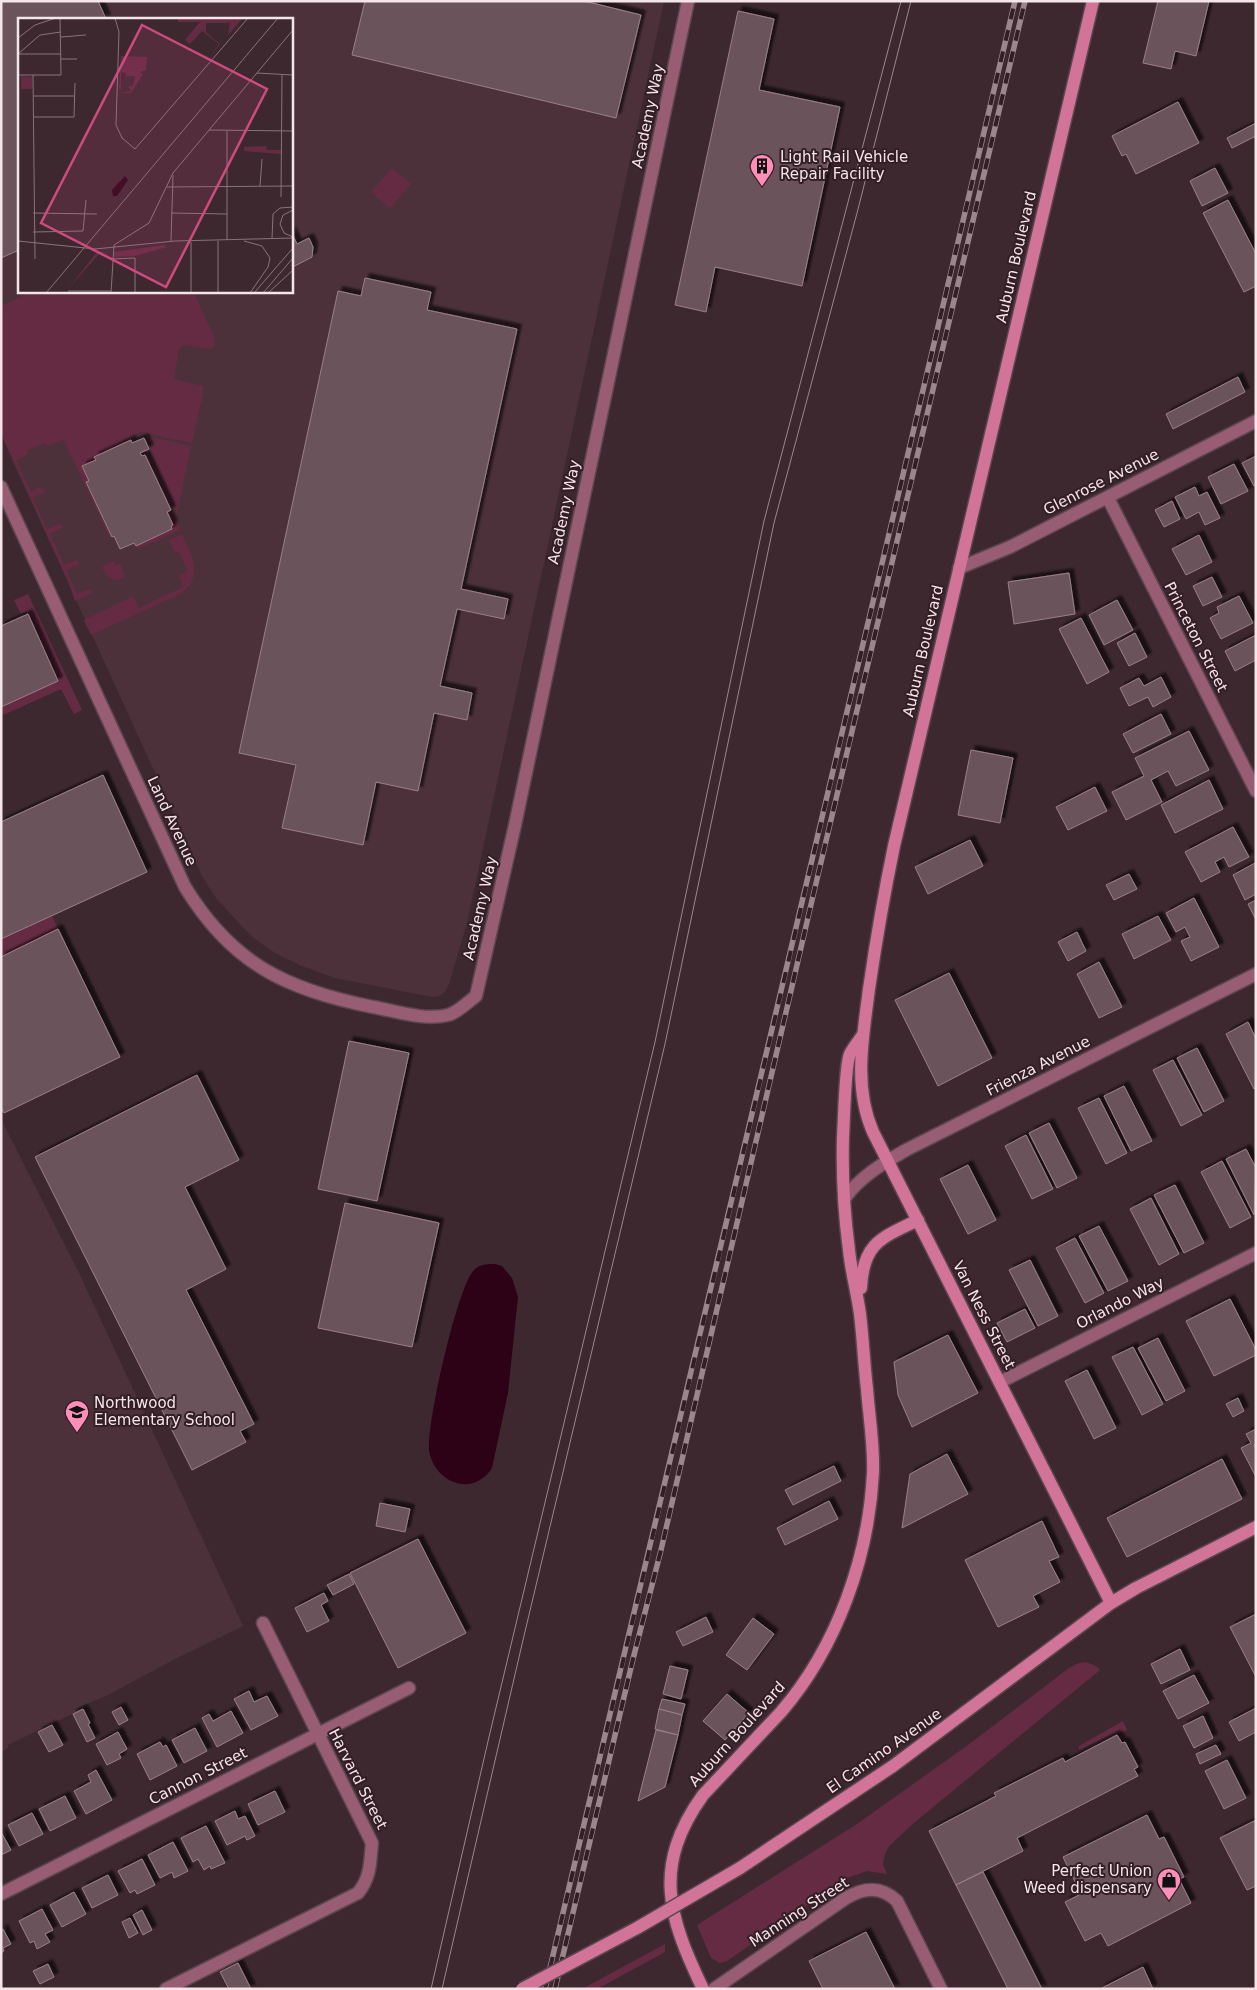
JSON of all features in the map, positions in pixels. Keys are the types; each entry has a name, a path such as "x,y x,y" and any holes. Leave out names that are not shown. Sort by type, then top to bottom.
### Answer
{"street":[{"name":"Academy Way","path":"449,1015 476,996 517,816 688,1"},
{"name":"Auburn Boulevard","path":"703,1989 685,1950 673,1916 670,1896 672,1873 679,1839 689,1816 714,1782 772,1723 804,1683 830,1638 851,1583 866,1528 873,1470 870,1419 860,1313 849,1251 844,1199 844,1127 848,1056 864,1034 880,918 894,846 1093,1"},
{"name":"Glenrose Avenue","path":"959,568 1010,547 1256,421"},
{"name":"Land Avenue","path":"1,487 175,866 190,895 207,919 237,950 255,964 297,987 338,1000 404,1013 426,1017 449,1015"},
{"name":"Princeton Street","path":"1108,498 1256,791"},
{"name":"Frienza Avenue","path":"844,1199 861,1179 888,1161 1256,974"},
{"name":"Van Ness Street","path":"864,1034 861,1081 864,1107 870,1126 1111,1603"},
{"name":"Auburn Boulevard","path":"860,1313 862,1271 868,1254 879,1241 918,1220"},
{"name":"Orlando Way","path":"1000,1382 1256,1253"},
{"name":"El Camino Avenue","path":"522,1989 637,1928 740,1868 900,1762 1111,1603 1136,1588 1256,1527"},
{"name":"Harvard Street","path":"166,1989 358,1893 366,1884 369,1873 372,1843 263,1623"},
{"name":"Cannon Street","path":"1,1894 409,1688"},
{"name":"Manning Street","path":"714,1989 846,1898 868,1889 879,1889 890,1894 897,1901 942,1989"}],"shaded area":[{"path":"1,1 664,1 467,923 445,992 439,996 432,997 335,978 302,966 275,953 251,936 216,898 202,876 1,433"},
{"path":"392,168 411,184 390,208 371,192"},
{"path":"31,292 193,292 215,339 214,346 210,349 182,345 179,349 174,379 203,386 204,389 192,443 140,432 119,442 120,445 95,457 96,460 82,466 89,481 86,482 112,537 110,538 64,440 49,446 44,443 28,450 27,455 16,460 31,492 41,487 45,490 45,492 33,498 47,529 59,524 63,526 50,534 64,565 76,560 79,562 79,564 66,570 77,594 90,589 93,592 75,601 69,583 1,433 1,306"},
{"path":"146,436 191,446 177,514 174,503 149,449 152,447"},
{"path":"146,450 172,504 180,530 138,549 137,546 172,529 171,526 173,525 167,512 171,510 145,455 142,456 140,453"},
{"path":"182,534 190,551 194,568 194,576 185,590 176,596 91,635 84,620 133,596 139,608 183,587 179,576 188,571 180,553 174,551 169,540"},
{"path":"114,561 116,565 120,563 125,576 122,579 112,579 102,568"},
{"path":"28,594 82,710 74,714 61,689 1,716 1,707 58,681 28,614 25,612 21,614 14,600"},
{"path":"52,916 58,929 1,957 1,939"},
{"name":"Northwood Elementary School","path":"1,1119 80,1275 243,1626 173,1660 108,1695 75,1709 76,1712 8,1745 8,1748 1,1752"},
{"path":"495,1264 502,1266 512,1278 518,1297 508,1393 492,1468 484,1477 475,1482 455,1483 438,1471 432,1461 429,1450 429,1436 432,1414 444,1357 459,1302 467,1282 476,1268"},
{"path":"1086,1662 1100,1670 915,1822 889,1846 883,1864 887,1874 867,1871 847,1878 727,1961 720,1963 711,1958 697,1925 857,1824 968,1745 1069,1668"},
{"path":"1123,1721 1127,1730 1121,1733 1119,1730 1079,1750 1079,1746"},
{"path":"665,1944 665,1952 597,1989 582,1989"}],"building":[{"path":"1,1 98,1 106,18 18,18 18,250 1,258"},
{"path":"365,1 584,1 641,15 616,118 352,55"},
{"path":"1158,1 1209,1 1196,56 1175,51 1171,69 1143,63"},
{"name":"Light Rail Vehicle Repair Facility","path":"738,11 774,19 759,90 840,107 802,286 715,267 706,312 675,305"},
{"path":"1178,102 1199,143 1136,174 1126,154 1122,156 1112,136"},
{"path":"1256,123 1256,136 1232,148 1227,138"},
{"path":"1215,168 1228,193 1202,206 1190,181"},
{"path":"1228,200 1256,254 1256,286 1244,292 1203,213"},
{"path":"292,233 297,244 309,238 313,247 312,257 292,267"},
{"path":"365,278 431,292 427,310 517,329 461,589 508,599 504,619 457,609 440,686 472,693 467,720 434,713 418,791 376,782 363,845 282,828 296,765 239,753 338,291 361,296"},
{"path":"1238,377 1245,392 1173,429 1166,414"},
{"path":"144,438 149,449 140,453 142,456 145,455 171,510 167,512 173,525 171,526 172,529 136,546 134,543 120,549 114,536 112,537 86,482 89,481 82,466 96,460 94,457 131,440 132,443"},
{"path":"1256,456 1256,485 1254,486 1242,463"},
{"path":"1234,464 1248,491 1221,504 1208,477"},
{"path":"1195,487 1199,496 1207,492 1220,518 1205,525 1199,512 1186,519 1175,497"},
{"path":"1172,501 1180,519 1164,527 1155,510"},
{"path":"1199,535 1212,562 1186,575 1172,549"},
{"path":"1069,573 1075,614 1014,624 1008,582"},
{"path":"1212,577 1222,597 1203,606 1193,586"},
{"path":"1239,596 1253,623 1221,639 1210,618 1219,613 1217,607"},
{"path":"1117,600 1133,630 1104,645 1089,615"},
{"path":"28,614 58,681 1,707 1,626"},
{"path":"1081,618 1109,672 1087,684 1059,629"},
{"path":"1135,633 1147,657 1129,666 1117,643"},
{"path":"1256,635 1256,660 1235,671 1225,651"},
{"path":"1161,677 1171,697 1153,707 1148,697 1129,706 1120,688 1139,678 1144,686"},
{"path":"1161,714 1171,734 1133,753 1123,734"},
{"path":"1189,731 1209,770 1176,786 1168,771 1151,780 1162,802 1126,820 1112,792 1144,776 1135,758"},
{"path":"971,750 1013,758 1000,823 958,815"},
{"path":"103,775 147,872 1,939 1,822"},
{"path":"1209,780 1223,809 1175,833 1161,805"},
{"path":"1095,787 1107,811 1068,830 1056,807"},
{"path":"1233,827 1249,857 1229,867 1224,857 1215,862 1220,872 1201,882 1185,852"},
{"path":"970,840 983,866 928,894 915,867"},
{"path":"1255,863 1256,894 1245,900 1233,875"},
{"path":"1129,874 1137,889 1114,900 1106,885"},
{"path":"1194,898 1219,947 1191,961 1181,941 1190,937 1185,927 1176,932 1166,913"},
{"path":"1256,900 1256,920 1248,904"},
{"path":"1158,916 1171,940 1134,959 1122,934"},
{"path":"58,929 120,1057 4,1113 1,1107 1,957"},
{"path":"1077,932 1086,951 1068,961 1058,942"},
{"path":"1099,962 1122,1007 1099,1018 1077,974"},
{"path":"949,973 992,1058 938,1086 895,1000"},
{"path":"1248,1022 1256,1039 1256,1088 1254,1089 1226,1034"},
{"path":"349,1041 409,1053 377,1201 318,1189"},
{"path":"1197,1048 1224,1101 1204,1112 1177,1058"},
{"path":"1173,1060 1202,1115 1181,1126 1153,1070"},
{"path":"197,1075 239,1160 185,1187 226,1269 186,1290 254,1424 240,1431 246,1442 192,1470 35,1157"},
{"path":"1124,1086 1152,1141 1131,1151 1104,1096"},
{"path":"1099,1098 1127,1153 1106,1164 1078,1108"},
{"path":"1049,1123 1077,1178 1057,1188 1029,1133"},
{"path":"1026,1135 1053,1189 1032,1199 1005,1146"},
{"path":"1246,1149 1256,1168 1254,1215 1226,1159"},
{"path":"1222,1161 1251,1217 1230,1228 1201,1172"},
{"path":"968,1165 996,1220 968,1234 940,1179"},
{"path":"1175,1185 1204,1243 1184,1253 1154,1195"},
{"path":"1151,1198 1179,1254 1159,1265 1130,1209"},
{"path":"345,1203 439,1223 412,1347 318,1328"},
{"path":"1099,1226 1128,1281 1108,1291 1079,1236"},
{"path":"1075,1238 1104,1293 1085,1303 1056,1248"},
{"path":"1030,1260 1058,1316 1038,1326 1009,1270"},
{"path":"1230,1299 1256,1350 1256,1355 1214,1376 1186,1321"},
{"path":"1025,1309 1035,1328 1007,1342 997,1323"},
{"path":"948,1335 978,1393 912,1427 898,1395 894,1362"},
{"path":"1158,1338 1185,1391 1166,1401 1138,1348"},
{"path":"1133,1347 1163,1404 1142,1415 1112,1357"},
{"path":"1087,1370 1116,1428 1094,1439 1065,1381"},
{"path":"1238,1398 1244,1411 1233,1417 1226,1404"},
{"path":"1256,1429 1256,1444 1254,1445 1256,1449 1256,1477 1241,1448 1251,1443 1246,1434"},
{"path":"947,1454 968,1494 902,1528 910,1474"},
{"path":"1222,1459 1242,1499 1127,1557 1107,1518"},
{"path":"834,1466 841,1481 793,1505 785,1490"},
{"path":"829,1501 838,1519 785,1545 777,1528"},
{"path":"380,1503 410,1509 405,1532 376,1526"},
{"path":"1042,1521 1059,1557 1049,1561 1060,1582 1033,1596 1039,1607 998,1627 965,1560"},
{"path":"418,1539 466,1633 398,1668 350,1573"},
{"path":"349,1574 354,1584 333,1595 327,1585"},
{"path":"324,1593 328,1601 321,1605 329,1621 307,1632 295,1608"},
{"path":"1256,1614 1256,1677 1230,1627"},
{"path":"706,1617 713,1632 683,1646 676,1632"},
{"path":"753,1618 774,1634 747,1670 726,1655"},
{"path":"1180,1649 1190,1670 1161,1684 1151,1664"},
{"path":"670,1666 688,1670 681,1699 663,1694"},
{"path":"1194,1675 1209,1703 1178,1719 1163,1691"},
{"path":"249,1691 254,1702 267,1696 278,1716 251,1730 234,1699"},
{"path":"727,1694 749,1713 725,1740 703,1721"},
{"path":"662,1699 685,1704 682,1715 659,1709"},
{"path":"121,1707 128,1720 119,1725 112,1712"},
{"path":"1256,1708 1256,1732 1239,1741 1229,1722"},
{"path":"83,1709 95,1738 87,1742 73,1714"},
{"path":"659,1709 682,1715 678,1735 655,1729"},
{"path":"231,1711 243,1733 217,1747 202,1718 209,1714 213,1721"},
{"path":"1203,1716 1213,1738 1194,1748 1183,1726"},
{"path":"52,1725 63,1745 49,1752 38,1732"},
{"path":"195,1728 207,1751 184,1763 172,1740"},
{"path":"656,1730 678,1735 665,1787 638,1801"},
{"path":"118,1732 127,1749 119,1754 121,1758 107,1765 96,1744"},
{"path":"1117,1735 1122,1743 1125,1742 1138,1767 1134,1769 1138,1776 1017,1838 1023,1851 956,1885 929,1831 996,1796 994,1793 1063,1758 1065,1762"},
{"path":"160,1742 163,1747 166,1745 177,1766 150,1780 137,1754"},
{"path":"1216,1745 1221,1754 1200,1764 1196,1754"},
{"path":"1227,1760 1246,1798 1224,1809 1205,1771"},
{"path":"96,1770 112,1800 86,1814 74,1791 91,1782 88,1775"},
{"path":"275,1791 285,1812 258,1825 248,1804"},
{"path":"65,1796 76,1818 50,1831 39,1809"},
{"path":"235,1811 238,1819 245,1816 255,1836 247,1840 245,1836 227,1845 215,1821"},
{"path":"32,1813 43,1834 19,1846 8,1825"},
{"path":"1147,1815 1159,1839 1164,1837 1184,1877 1179,1879 1191,1903 1108,1946 1101,1933 1085,1941 1065,1902 1081,1894 1063,1857"},
{"path":"1256,1820 1256,1886 1247,1890 1220,1838"},
{"path":"206,1826 225,1863 211,1869 210,1866 204,1870 198,1859 193,1862 181,1838"},
{"path":"1,1832 11,1850 1,1855"},
{"path":"173,1842 188,1871 174,1878 172,1872 160,1878 148,1855"},
{"path":"142,1859 155,1885 137,1894 135,1890 130,1893 118,1871"},
{"path":"983,1872 1042,1989 1008,1989 956,1885"},
{"path":"108,1875 118,1895 92,1908 82,1888"},
{"path":"74,1892 86,1914 62,1927 50,1905"},
{"path":"42,1909 53,1930 45,1934 50,1942 37,1949 34,1941 30,1943 19,1921"},
{"path":"142,1910 152,1930 143,1935 133,1915"},
{"path":"130,1918 138,1933 129,1938 122,1922"},
{"path":"3,1929 11,1944 3,1948 4,1951 1,1953 1,1930"},
{"path":"866,1932 895,1989 823,1989 809,1961"},
{"path":"238,1963 251,1989 229,1989 220,1972"},
{"path":"48,1964 54,1977 40,1984 33,1971"},
{"path":"1143,1967 1153,1989 1100,1989"}],"tram line":[{"path":"431,1989 489,1737 655,1042 764,521 901,1"},
{"path":"442,1989 665,1044 774,523 857,213 911,1"}],"railway":[{"path":"545,1989 1015,1"},
{"path":"555,1989 633,1659 661,1550 813,896 1025,1"}],"place":[{"name":"Light Rail Vehicle Repair Facility","path":"762,187"},
{"name":"Northwood Elementary School","path":"77,1433"},
{"name":"Perfect Union Weed dispensary","path":"1169,1901"}]}
